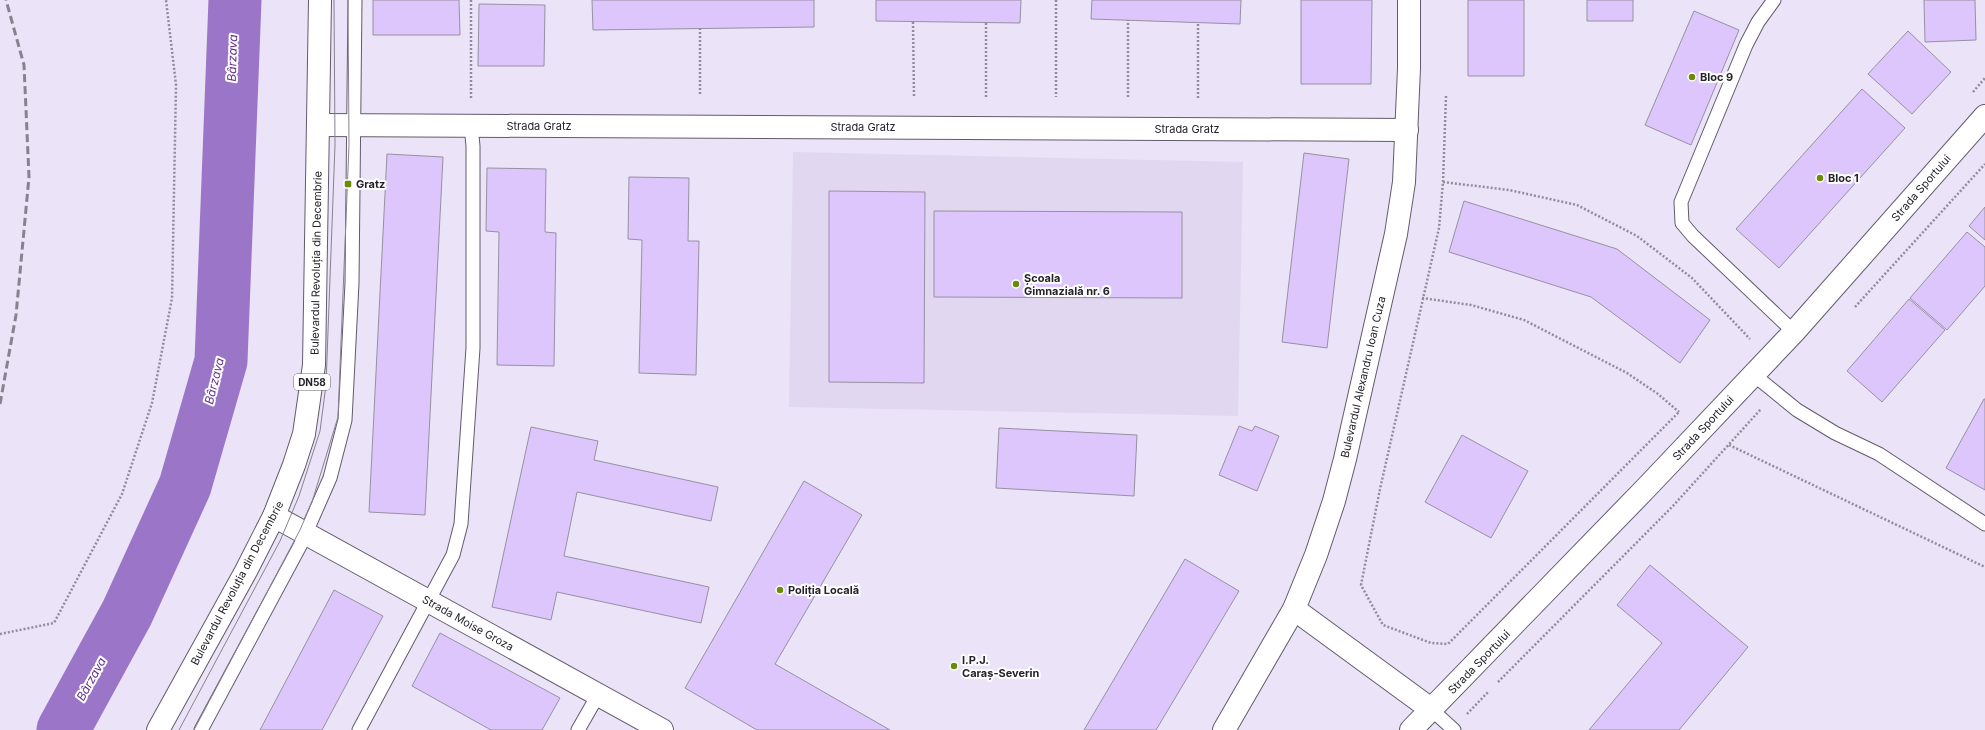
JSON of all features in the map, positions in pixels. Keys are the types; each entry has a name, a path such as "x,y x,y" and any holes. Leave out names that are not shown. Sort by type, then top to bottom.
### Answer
{"main road":[{"name":"Bulevardul Revoluția din Decembrie","path":"158,730 246,571 274,516 290,478 304,434 314,365 320,0"},
{"name":"Bulevardul Alexandru Ioan Cuza","path":"1224,730 1294,608 1316,555 1334,502 1345,459 1396,234 1404,182 1408,0"},
{"name":"Strada Sportului","path":"1411,730 1432,710 1754,375 1794,332 1985,116"},
{"name":"Strada Gratz","path":"319,125 1406,130"},
{"name":"Strada Moise Groza","path":"274,516 662,730"},
{"path":"1294,608 1432,710"}],"lane":[{"path":"201,730 306,533 330,478 345,420 352,283 355,0"},
{"path":"1774,0 1758,22 1746,45 1681,202 1682,223 1693,236 1794,332"},
{"path":"359,730 453,555 461,524 473,348 473,154 471,125"},
{"path":"1754,375 1797,410 1835,433 1879,454 1985,524"},
{"path":"578,730 598,694"},
{"path":"1432,710 1454,730"}],"path":[{"path":"0,634 54,623 122,494 152,403 172,298 176,85 166,0"},
{"path":"471,0 471,125"},
{"path":"1056,0 1056,97"},
{"path":"1128,20 1128,97"},
{"path":"913,22 914,96"},
{"path":"986,23 986,97"},
{"path":"1198,23 1198,98"},
{"path":"700,28 700,95"},
{"path":"1969,96 1985,78"},
{"path":"1446,96 1443,182 1439,228 1380,489 1361,585 1383,625 1431,643 1448,644 1684,406"},
{"path":"1443,182 1509,190 1577,205 1637,236 1692,278 1750,339"},
{"path":"1422,298 1471,305 1524,320 1627,373 1658,394 1679,412"},
{"path":"1744,345 1775,313"},
{"path":"1729,444 1985,567"}],"shaded area":[{"name":"Școala Gimnazială nr. 6","path":"793,152 1243,162 1238,416 789,407"}],"building":[{"path":"373,0 459,0 460,35 373,35"},
{"path":"592,0 814,0 814,27 593,30"},
{"path":"876,0 1021,0 1020,23 876,21"},
{"path":"1092,0 1241,0 1240,24 1091,19"},
{"path":"1301,0 1372,0 1371,84 1301,84"},
{"path":"1468,0 1524,0 1524,76 1468,76"},
{"path":"1587,0 1633,0 1633,21 1587,21"},
{"path":"1924,0 1975,0 1976,40 1925,42"},
{"path":"479,4 545,5 544,66 478,66"},
{"name":"Bloc 9","path":"1694,11 1739,30 1691,145 1645,125"},
{"path":"1908,31 1951,72 1912,114 1868,74"},
{"name":"Bloc 1","path":"1862,89 1905,128 1779,268 1736,229"},
{"path":"1304,153 1349,159 1327,348 1282,342"},
{"path":"387,154 443,157 425,515 369,512"},
{"path":"487,168 546,169 545,232 556,233 554,366 497,365 499,232 486,231"},
{"path":"629,177 689,178 688,241 699,241 696,375 639,373 642,240 628,239"},
{"path":"829,191 925,192 924,383 829,382"},
{"path":"1464,201 1617,249 1710,320 1680,363 1591,297 1449,252"},
{"path":"1985,207 1985,240 1969,226"},
{"path":"934,211 1182,212 1182,298 934,297"},
{"path":"1967,232 1985,247 1985,286 1947,330 1910,298"},
{"path":"1909,299 1945,330 1882,402 1847,371"},
{"path":"1985,399 1985,490 1946,468"},
{"path":"1239,426 1252,431 1255,426 1279,436 1257,491 1219,475"},
{"path":"531,427 598,441 594,460 718,487 711,521 577,492 564,556 709,587 701,623 557,592 551,620 492,607"},
{"path":"999,428 1137,435 1134,496 996,488"},
{"path":"1462,435 1528,471 1491,538 1425,502"},
{"name":"Poliția Locală","path":"804,481 862,515 775,664 890,730 757,730 685,688"},
{"path":"1185,559 1239,591 1156,730 1084,730"},
{"path":"1650,565 1748,647 1679,730 1589,730 1662,643 1617,605"},
{"path":"334,590 383,616 322,730 260,730"},
{"path":"440,633 560,698 542,730 491,730 412,686"}],"waterway":[{"name":"Bârzava","path":"63,730 127,613 185,486 221,361 235,0"}],"tram line":[{"path":"179,730 280,541 299,496 320,431 326,385 335,145 334,0"},
{"path":"194,730 300,530 312,502 338,417 349,145 348,0"}],"railway":[{"path":"0,404 16,315 29,177 24,65 6,0"}],"place":[{"name":"Bloc 9","path":"1692,77"},
{"name":"Bloc 1","path":"1820,178"},
{"name":"Gratz","path":"348,184"},
{"name":"Școala Gimnazială nr. 6","path":"1016,284"},
{"name":"Poliția Locală","path":"780,590"},
{"name":"I.P.J. Caraș-Severin","path":"954,666"}]}
